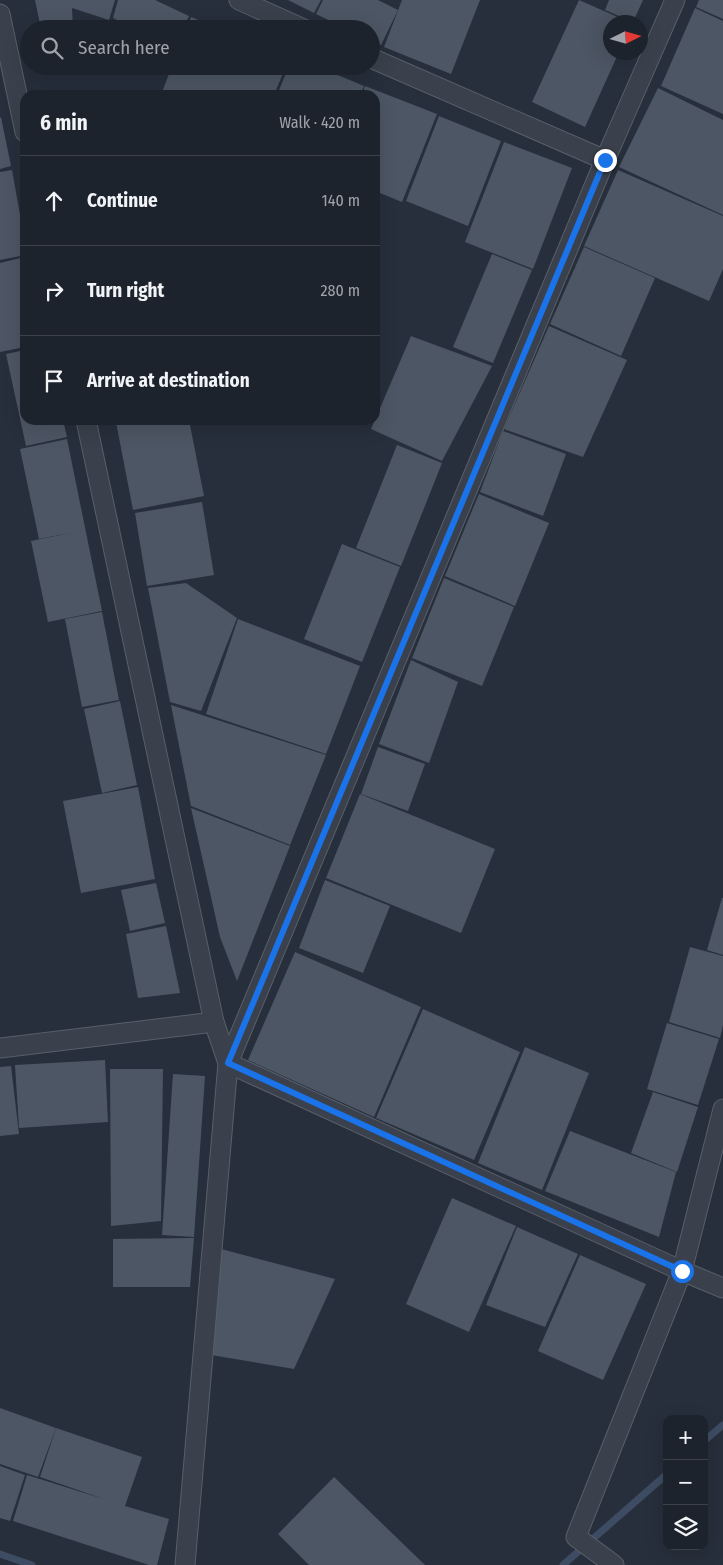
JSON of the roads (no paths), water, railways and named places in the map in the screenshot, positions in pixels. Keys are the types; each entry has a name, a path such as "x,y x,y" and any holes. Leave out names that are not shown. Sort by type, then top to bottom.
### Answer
{"street":[{"path":"239,0 284,20"},
{"path":"186,1565 228,1063 605,160 675,0"},
{"path":"0,14 20,108"},
{"path":"380,62 605,160"},
{"path":"87,425 214,1022 228,1063 723,1288"},
{"path":"0,1048 214,1022"},
{"path":"609,1561 576,1537 682,1271 723,1109"}],"waterway":[{"path":"708,1438 723,1425"},
{"path":"563,1565 663,1478"},
{"path":"0,1554 32,1565"}]}
